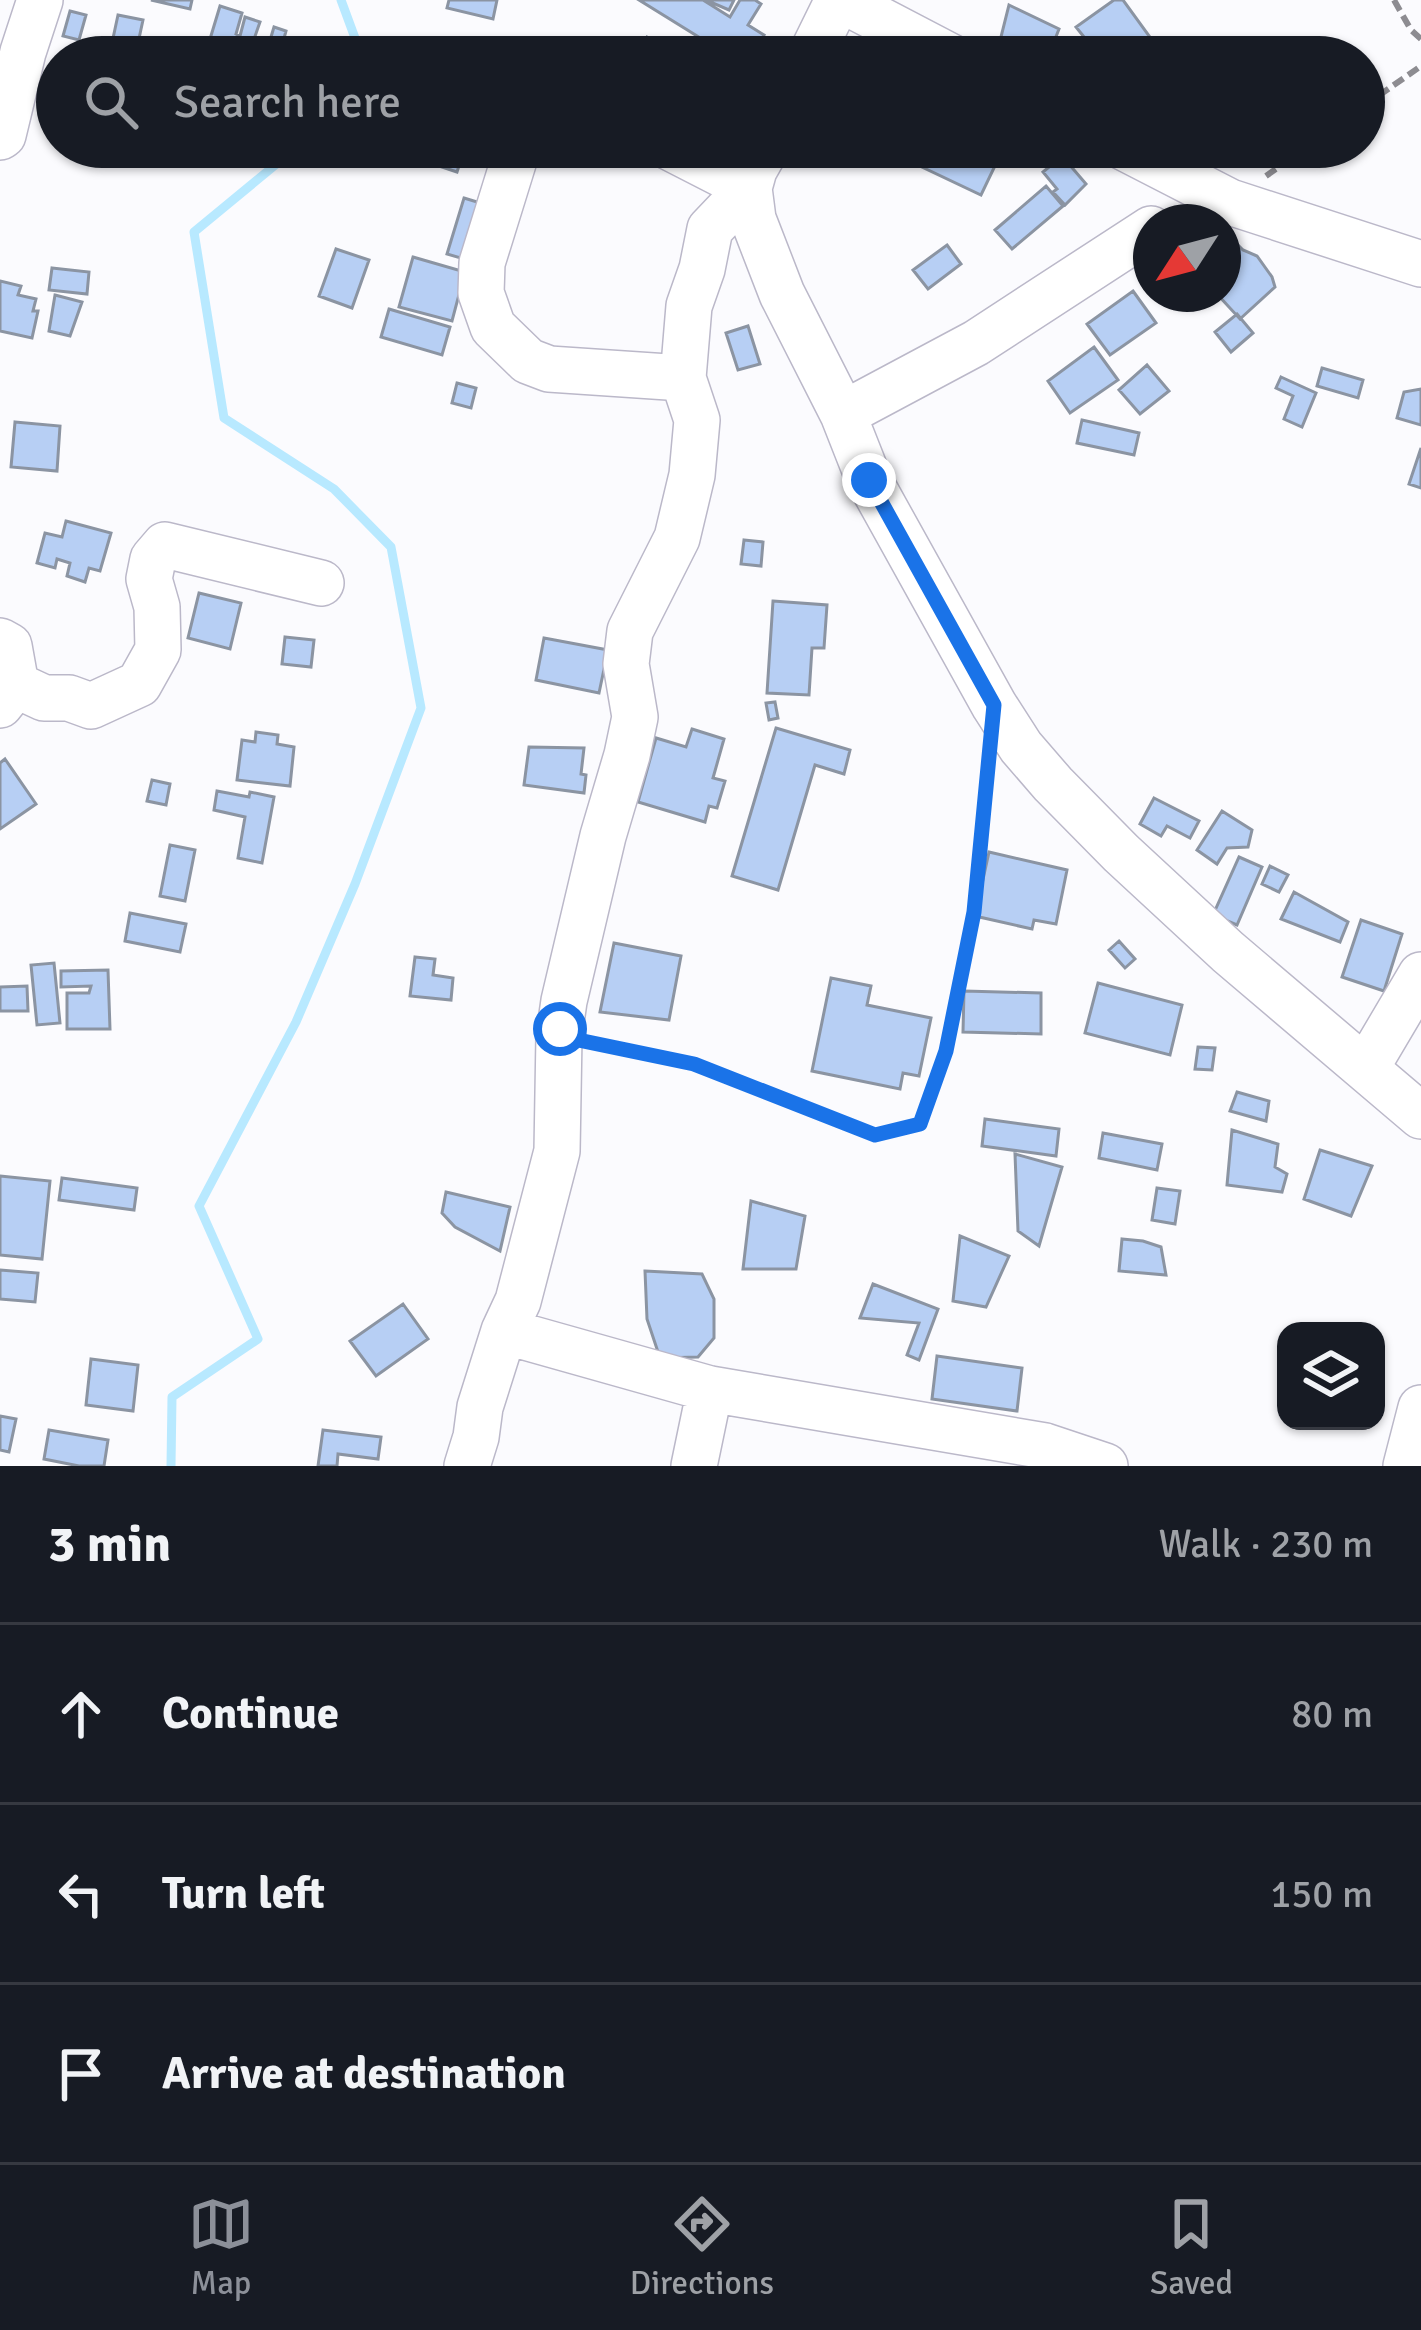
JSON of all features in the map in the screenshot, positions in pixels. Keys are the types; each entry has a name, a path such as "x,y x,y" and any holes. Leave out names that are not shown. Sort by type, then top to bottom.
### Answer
{"street":[{"path":"0,137 40,0"},
{"path":"821,36 840,0 910,36"},
{"path":"511,168 482,263 481,293 494,327 528,362 549,369 683,378"},
{"path":"709,168 748,188"},
{"path":"466,1466 480,1407 518,1301 557,1151 564,1000 635,717 626,664 630,631 677,538 692,476 697,420 683,378 689,306 710,229 748,188 755,168"},
{"path":"1163,168 1230,202 1421,264"},
{"path":"748,188 753,219 782,294 843,414 869,480 1021,747 1121,853 1228,952 1421,1117"},
{"path":"1182,204 1202,188"},
{"path":"843,414 976,343 1133,241"},
{"path":"0,641 9,646 8,695 69,698 91,706 139,685 158,650 157,607 149,579 153,559 165,545 321,583"},
{"path":"1366,1067 1421,976"},
{"path":"504,1331 710,1389 1045,1446 1105,1466"},
{"path":"694,1466 710,1389"},
{"path":"1406,1466 1421,1408"}],"path":[{"path":"1394,0 1421,39"},
{"path":"1385,91 1421,66"},
{"path":"559,1036 694,1064 875,1135 920,1124 946,1051 974,912 994,705"}],"building":[{"path":"151,0 192,0 190,9"},
{"path":"449,0 497,0 493,19 447,8"},
{"path":"639,0 703,0 730,17 740,0 761,4 748,25 763,36 697,36"},
{"path":"706,0 734,0 729,10"},
{"path":"1114,0 1123,0 1149,36 1083,36 1076,27"},
{"path":"1009,5 1059,29 1056,36 1001,36"},
{"path":"220,6 242,13 236,34 240,36 211,36"},
{"path":"70,11 86,15 80,36 63,36"},
{"path":"118,15 143,20 140,36 114,36"},
{"path":"245,17 260,22 255,36 240,36"},
{"path":"274,27 286,31 285,36 271,36"},
{"path":"924,168 994,168 981,195"},
{"path":"1072,168 1086,184 1065,205 1043,172"},
{"path":"1046,186 1063,206 1012,249 995,230"},
{"path":"464,198 487,205 471,261 447,254"},
{"path":"947,245 961,264 928,289 913,270"},
{"path":"1241,248 1257,256 1275,287 1240,319 1234,312 1241,312"},
{"path":"336,249 369,260 352,308 319,296"},
{"path":"413,257 465,272 452,321 399,307"},
{"path":"52,268 89,272 87,294 49,290"},
{"path":"0,281 21,286 18,295 36,299 32,338 0,331"},
{"path":"1133,291 1133,312 1148,312 1156,323 1110,355 1087,324"},
{"path":"55,295 82,302 70,336 49,331"},
{"path":"389,309 450,327 442,355 381,337"},
{"path":"1237,314 1253,333 1231,352 1215,332"},
{"path":"748,326 760,364 738,370 726,333"},
{"path":"1094,347 1118,380 1070,413 1048,381"},
{"path":"1147,365 1169,391 1140,414 1119,390"},
{"path":"1322,368 1363,380 1358,398 1317,386"},
{"path":"1281,377 1316,393 1302,427 1284,419 1293,396 1276,388"},
{"path":"457,383 476,388 471,408 452,403"},
{"path":"1421,389 1421,425 1397,418 1404,392"},
{"path":"1082,420 1139,433 1134,455 1077,443"},
{"path":"15,422 60,426 57,471 11,467"},
{"path":"1421,448 1421,488 1409,484"},
{"path":"66,521 111,533 100,571 89,568 85,582 67,576 70,563 57,559 55,568 37,563 45,533 62,537"},
{"path":"744,540 763,542 761,566 741,564"},
{"path":"199,593 241,603 230,649 188,638"},
{"path":"773,601 827,605 824,648 812,648 809,695 767,693"},
{"path":"285,637 314,640 311,667 282,664"},
{"path":"544,638 608,650 599,693 536,680"},
{"path":"775,702 778,718 769,720 766,703"},
{"path":"776,728 850,750 844,774 815,765 778,890 732,876"},
{"path":"692,729 724,739 713,778 725,781 717,808 709,806 705,822 638,802 656,738 686,747"},
{"path":"256,732 278,735 277,744 294,747 290,786 237,780 242,740 255,742"},
{"path":"529,747 584,748 584,793 524,785"},
{"path":"5,759 36,804 0,829 0,763"},
{"path":"152,780 170,784 166,805 147,801"},
{"path":"217,791 274,797 262,863 238,858 245,817 214,810"},
{"path":"1154,798 1199,821 1190,838 1167,826 1161,836 1140,824"},
{"path":"1222,811 1252,830 1248,847 1227,848 1217,864 1197,850"},
{"path":"170,845 195,850 185,901 160,896"},
{"path":"989,852 1067,870 1056,924 1034,920 1032,929 975,916"},
{"path":"1239,857 1262,867 1237,925 1213,915"},
{"path":"1270,866 1288,875 1279,892 1262,884"},
{"path":"1294,892 1348,922 1340,942 1281,919"},
{"path":"130,913 186,924 180,952 125,941"},
{"path":"1361,920 1402,934 1384,991 1342,977"},
{"path":"1119,941 1135,959 1125,968 1109,950"},
{"path":"614,943 681,956 669,1020 600,1012"},
{"path":"415,957 435,959 433,975 453,978 451,1000 410,996"},
{"path":"54,963 60,1023 37,1025 31,965"},
{"path":"108,970 110,1029 67,1029 67,993 89,993 91,986 61,987 61,971"},
{"path":"831,978 871,986 867,1005 931,1018 919,1076 903,1073 900,1089 812,1071"},
{"path":"1098,983 1182,1005 1170,1055 1085,1033"},
{"path":"27,986 28,1011 0,1011 0,987"},
{"path":"964,991 1041,993 1041,1034 963,1032"},
{"path":"1198,1047 1215,1048 1212,1070 1195,1069"},
{"path":"1237,1092 1269,1101 1266,1121 1230,1111"},
{"path":"985,1119 1059,1129 1056,1156 982,1146"},
{"path":"1232,1130 1278,1144 1275,1167 1287,1174 1282,1192 1227,1185"},
{"path":"1103,1133 1162,1144 1157,1170 1099,1158"},
{"path":"1320,1150 1372,1166 1351,1216 1304,1199"},
{"path":"1015,1154 1062,1167 1039,1246 1018,1231"},
{"path":"0,1176 50,1181 42,1259 0,1255"},
{"path":"62,1178 137,1188 134,1210 59,1200"},
{"path":"1157,1188 1180,1191 1175,1224 1152,1220"},
{"path":"446,1192 510,1207 500,1251 455,1227 442,1213"},
{"path":"751,1201 805,1216 796,1269 743,1269"},
{"path":"960,1236 1009,1256 986,1307 953,1301"},
{"path":"1122,1239 1161,1247 1166,1275 1119,1271"},
{"path":"0,1270 38,1273 35,1302 0,1299"},
{"path":"645,1271 702,1274 714,1299 714,1338 698,1357 660,1358 647,1319"},
{"path":"873,1284 938,1309 919,1360 907,1355 919,1323 860,1318"},
{"path":"403,1304 428,1339 376,1376 350,1341"},
{"path":"937,1356 1022,1368 1017,1411 932,1399"},
{"path":"91,1359 138,1365 133,1411 86,1405"},
{"path":"0,1416 16,1419 9,1452 0,1450"},
{"path":"49,1430 108,1440 104,1466 44,1459"},
{"path":"323,1430 381,1437 378,1459 338,1454 337,1466 318,1466"}],"waterway":[{"path":"341,0 354,36"},
{"path":"171,1466 172,1397 258,1339 199,1206 296,1022 355,884 421,708 391,547 334,489 224,418 194,232 272,168"}],"route":[{"path":"560,1029 559,1036 694,1064 875,1135 920,1124 946,1051 974,912 994,705 869,480"}]}
